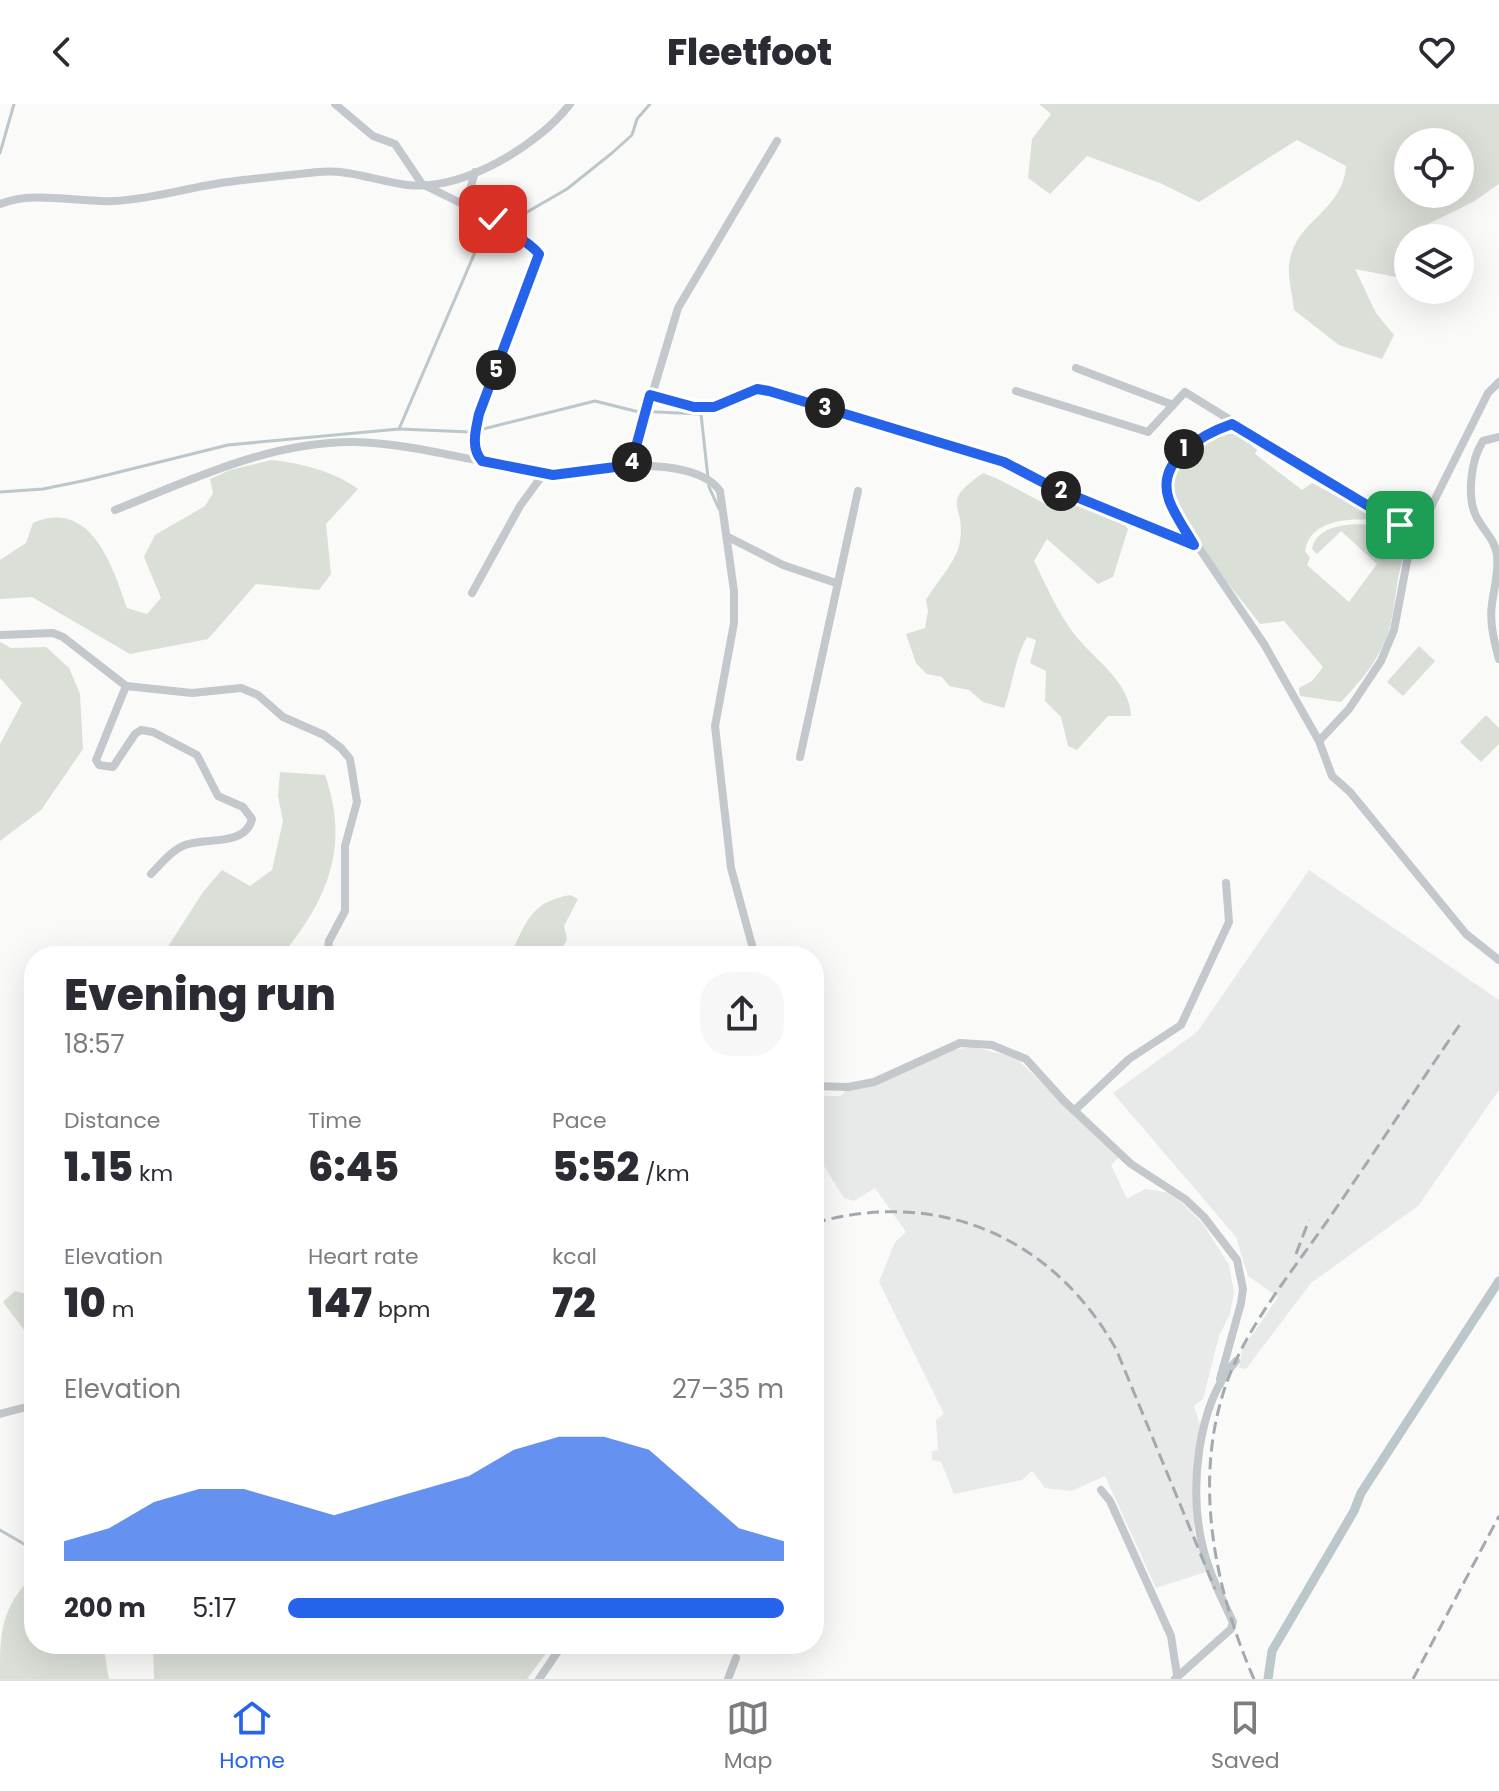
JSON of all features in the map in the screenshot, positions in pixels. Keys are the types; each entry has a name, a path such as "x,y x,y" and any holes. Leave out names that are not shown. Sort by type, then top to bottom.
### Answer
{"street":[{"path":"335,104 373,136 395,144 422,184 466,203 493,219 505,232 526,242 539,254 476,431 477,456 482,461"},
{"path":"0,204 28,198 92,202 144,200 225,182 343,170 409,185 422,184 475,172 531,144 555,124 570,104"},
{"path":"631,465 678,308 777,141"},
{"path":"466,203 475,172"},
{"path":"1076,368 1173,405"},
{"path":"1319,741 1349,709 1381,661 1394,630 1409,551 1488,393 1499,382"},
{"path":"650,395 694,407 714,407 757,389 769,391 1004,462 1052,487 1194,545"},
{"path":"1016,391 1139,432 1148,432 1185,392 1232,424 1400,525 1424,526"},
{"path":"1232,424 1195,440 1172,469 1167,496 1194,545 1264,644 1319,741 1332,776 1350,792 1466,934 1499,960"},
{"path":"1499,437 1483,441 1478,449 1473,504 1475,515 1496,545 1498,576 1492,619 1499,659"},
{"path":"115,510 253,458 313,445 355,442 408,447 544,473 569,474 631,465 708,478 720,491 728,537 734,623 715,712 715,726 731,868 752,946"},
{"path":"472,593 520,506 544,473"},
{"path":"800,757 858,491"},
{"path":"728,537 783,565 836,583"},
{"path":"0,635 53,633 63,637 126,686 192,693 241,688 258,695 283,717 324,735 350,759 357,802 345,846 345,911 328,946"},
{"path":"126,686 100,745 96,760 99,765 113,767 135,734 141,730 153,732 197,755 218,796 243,807 252,819 244,833 234,838 182,846 151,874"},
{"path":"1075,1110 1129,1059 1181,1025 1229,922 1226,883"},
{"path":"824,1086 848,1087 874,1082 943,1049 975,1043 1011,1050 1026,1059 1131,1164 1185,1199 1225,1241 1237,1260 1243,1289 1241,1303 1206,1425 1197,1512 1203,1550 1233,1622 1231,1629 1176,1677"},
{"path":"1220,1379 1236,1361"},
{"path":"0,1414 24,1408"},
{"path":"1101,1490 1110,1501 1171,1636 1176,1677"},
{"path":"539,1679 556,1654"},
{"path":"728,1679 736,1658"}],"shaded area":[{"path":"1039,104 1499,104 1499,184 1474,201 1474,128 1394,128 1394,208 1461,208 1428,224 1394,224 1394,276 1355,269 1376,313 1394,335 1382,359 1339,345 1294,310 1289,271 1292,250 1336,195 1346,166 1297,140 1199,202 1160,183 1087,156 1050,194 1028,178 1032,139 1051,114"},
{"path":"1225,434 1238,434 1257,450 1255,454 1302,490 1312,483 1385,521 1336,522 1316,531 1309,540 1305,551 1310,558 1307,565 1349,602 1377,564 1341,531 1317,554 1312,549 1317,538 1328,530 1357,524 1389,527 1414,535 1403,557 1392,618 1381,651 1341,702 1300,696 1299,688 1312,681 1323,667 1284,621 1260,624 1198,544 1178,512 1171,486 1178,465 1194,448"},
{"path":"271,460 316,469 358,489 326,524 331,574 319,590 256,584 208,639 130,654 32,597 0,599 0,560 26,543 33,523 53,518 70,520 84,527 106,555 127,608 147,614 161,598 144,557 155,535 205,506 213,493 210,479 230,470"},
{"path":"983,473 1061,511 1071,499 1118,516 1128,529 1113,577 1098,584 1047,539 1034,561 1069,627 1116,679 1129,703 1131,716 1108,716 1077,750 1068,746 1061,717 1045,701 1046,671 1030,663 1036,640 1027,637 1016,663 1004,708 983,702 969,690 949,686 942,677 927,674 916,663 906,634 925,628 926,600 951,564 960,541 958,498"},
{"path":"0,642 11,648 46,647 69,668 80,694 83,749 41,810 0,841 0,744 22,703 0,678"},
{"path":"1419,646 1435,661 1403,696 1387,682"},
{"path":"1486,715 1499,728 1499,744 1481,762 1460,742"},
{"path":"280,772 325,775 332,801 335,825 330,871 322,893 297,935 289,946 168,946 203,892 222,870 250,886 272,870 283,821 278,796"},
{"path":"1309,870 1499,1000 1499,1090 1418,1206 1311,1283 1246,1369 1239,1368 1242,1350 1278,1297 1248,1276 1236,1237 1113,1093 1197,1032"},
{"path":"570,895 578,899 564,926 567,939 563,946 515,946 531,916 557,898"},
{"path":"972,1047 1015,1057 1119,1157 1111,1165 1127,1199 1145,1189 1172,1193 1203,1224 1229,1265 1234,1292 1230,1314 1219,1336 1203,1399 1194,1406 1200,1425 1194,1532 1209,1571 1156,1588 1105,1476 1071,1491 1045,1488 1032,1471 1022,1480 954,1494 941,1462 932,1460 932,1451 938,1450 936,1420 944,1414 879,1282 895,1242 906,1232 875,1188 854,1201 844,1198 824,1166 824,1096 841,1096 846,1090 953,1050"},
{"path":"15,1291 24,1293 24,1330 3,1302"},
{"path":"23,1587 24,1654 105,1654 109,1679 0,1679 4,1622"},
{"path":"153,1654 546,1654 527,1679 154,1679"}],"waterway":[{"path":"0,153 14,104"},
{"path":"0,492 43,489 87,480 228,445 399,429 476,250 501,227 567,189 612,153 632,135 637,119 650,104"},
{"path":"399,429 471,432 595,401 635,411 701,414 709,487 719,509"},
{"path":"1268,1679 1272,1651 1354,1511 1361,1493 1499,1281"},
{"path":"0,1530 24,1544"}],"railway":[{"path":"1254,1679 1226,1600 1216,1559 1211,1517 1210,1475 1214,1434 1223,1393 1239,1354 1259,1319 1463,1020"},
{"path":"824,1221 860,1214 904,1212 947,1218 988,1230 1025,1250 1059,1277 1090,1310 1116,1349 1215,1589"},
{"path":"1296,1254 1309,1220"},
{"path":"1413,1679 1499,1516"}],"route":[{"path":"493,219 505,232 526,242 539,254 479,414 474,441 477,456 482,461 553,475 631,465 650,395 694,407 714,407 757,389 1004,462 1052,487 1125,514 1168,537 1194,545 1167,496 1172,469 1195,440 1232,424 1400,525"}]}
